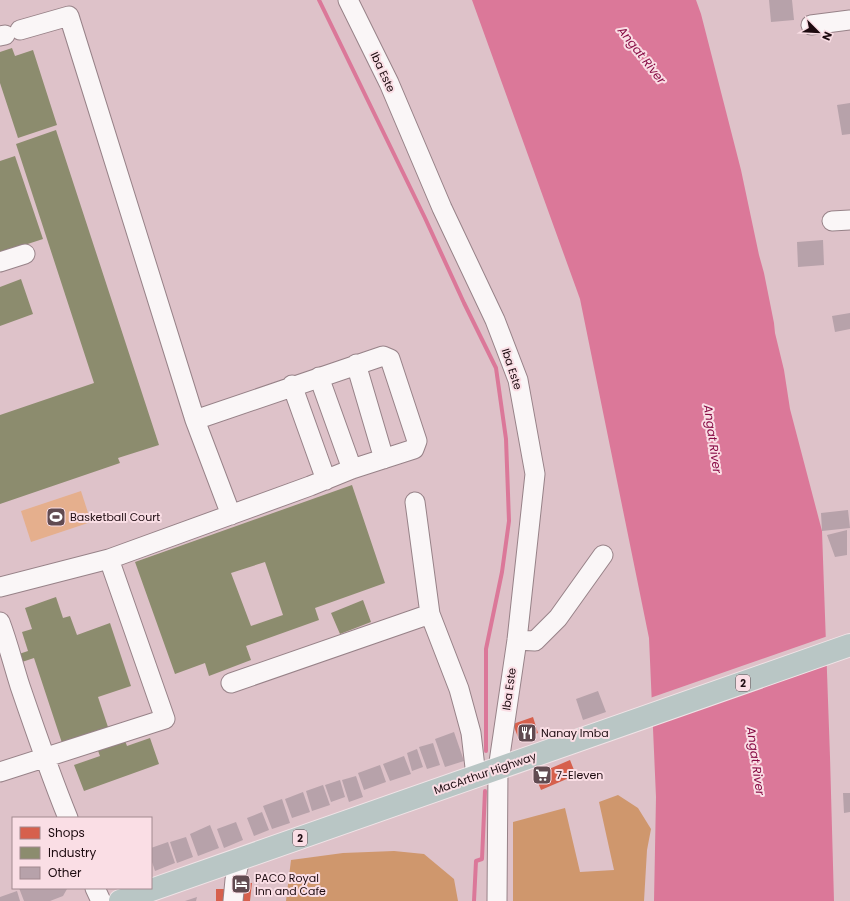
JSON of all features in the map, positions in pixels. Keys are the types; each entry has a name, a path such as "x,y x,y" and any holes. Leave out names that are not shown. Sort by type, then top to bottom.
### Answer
{"highway":[{"name":"MacArthur Highway","path":"120,901 850,645"}],"street":[{"name":"Iba Este","path":"348,0 389,83 442,208 494,320 518,380 535,474 517,640 498,769 497,901"},
{"path":"8,34 69,16 195,420 231,515"},
{"path":"811,25 850,20"},
{"path":"0,262 25,254"},
{"path":"0,587 109,559 326,480 352,469 414,449 417,441 390,359 383,356 292,385 195,420"},
{"path":"356,364 384,459"},
{"path":"318,377 352,469"},
{"path":"292,385 326,480"},
{"path":"415,502 430,614 459,689 471,733 476,776"},
{"path":"517,640 535,641 558,618 603,555"},
{"path":"0,772 165,718 109,559"},
{"path":"231,683 430,614"},
{"path":"0,622 6,637 7,667 68,817"},
{"path":"233,901 235,880 240,859"},
{"path":"96,889 101,901"}],"shaded area":[{"name":"Basketball Court","path":"81,491 91,522 31,542 21,511"},
{"path":"618,795 638,808 651,829 647,850 644,901 513,901 513,822 565,808 580,872 614,870 599,802"},
{"path":"394,851 424,854 454,879 458,901 286,901 291,860 343,853"}],"water":[{"name":"Angat River","path":"472,0 696,0 701,14 741,170 784,370 790,409 822,531 834,901 654,901 656,797 649,638 580,299"}],"pier":[{"path":"828,636 829,664 651,726 650,698"}],"building: Shops":[{"path":"533,717 538,733 519,740 513,724"},
{"path":"570,760 576,775 541,790 535,775"},
{"path":"238,882 252,883 250,901 236,901"},
{"path":"216,889 230,889 230,901 216,901"}],"building: Industry":[{"path":"12,48 15,56 33,50 57,125 18,138 0,83 0,52"},
{"path":"56,130 159,445 118,458 120,463 0,504 0,415 94,383 16,144"},
{"path":"15,156 43,239 0,253 0,161"},
{"path":"21,279 33,314 0,326 0,287"},
{"path":"352,485 385,583 315,608 319,620 246,646 251,660 209,676 205,663 175,674 135,562","holes":["265,562 283,615 251,626 231,573"]},
{"path":"56,597 63,618 70,616 77,635 110,623 131,686 98,697 109,730 63,746 34,658 19,663 16,655 28,651 22,632 32,629 25,608"},
{"path":"363,600 371,622 340,634 331,613"},
{"path":"124,738 127,746 150,738 159,764 84,791 74,765 100,756 97,748"}],"building: Other":[{"path":"769,0 792,0 794,20 771,22"},
{"path":"850,103 850,134 842,135 837,105"},
{"path":"823,240 824,265 798,267 797,242"},
{"path":"850,313 850,329 835,332 832,316"},
{"path":"848,510 850,528 822,531 821,513"},
{"path":"847,530 847,555 835,557 827,535"},
{"path":"598,691 606,712 583,720 576,699"},
{"path":"454,732 464,761 445,767 435,739"},
{"path":"433,743 440,765 427,769 419,747"},
{"path":"417,749 423,767 412,771 407,753"},
{"path":"404,756 411,774 390,781 383,764"},
{"path":"380,765 386,782 364,790 358,773"},
{"path":"356,776 363,797 349,802 342,780"},
{"path":"340,780 345,797 331,802 325,785"},
{"path":"323,785 330,805 312,811 306,791"},
{"path":"303,792 310,812 292,818 285,799"},
{"path":"843,793 850,793 850,812 844,813"},
{"path":"282,799 290,823 272,829 263,806"},
{"path":"262,812 269,830 254,836 247,818"},
{"path":"236,822 243,840 224,848 217,829"},
{"path":"210,825 219,848 198,856 190,834"},
{"path":"186,837 193,857 177,863 170,842"},
{"path":"168,842 175,863 155,871 152,862 152,848"},
{"path":"19,889 67,889 63,896 50,901 24,901"},
{"path":"17,891 20,901 0,901 0,897"},
{"path":"197,897 196,901 185,901"}],"waterway":[{"path":"319,0 496,368 506,439 509,521 502,572 486,649 486,751"},
{"path":"474,901 476,861 482,859 485,791"}],"place":[{"name":"Basketball Court","path":"56,517"},
{"name":"Nanay Imba","path":"527,733"},
{"name":"7-Eleven","path":"542,775"},
{"name":"PACO Royal Inn and Cafe","path":"241,884"}]}
